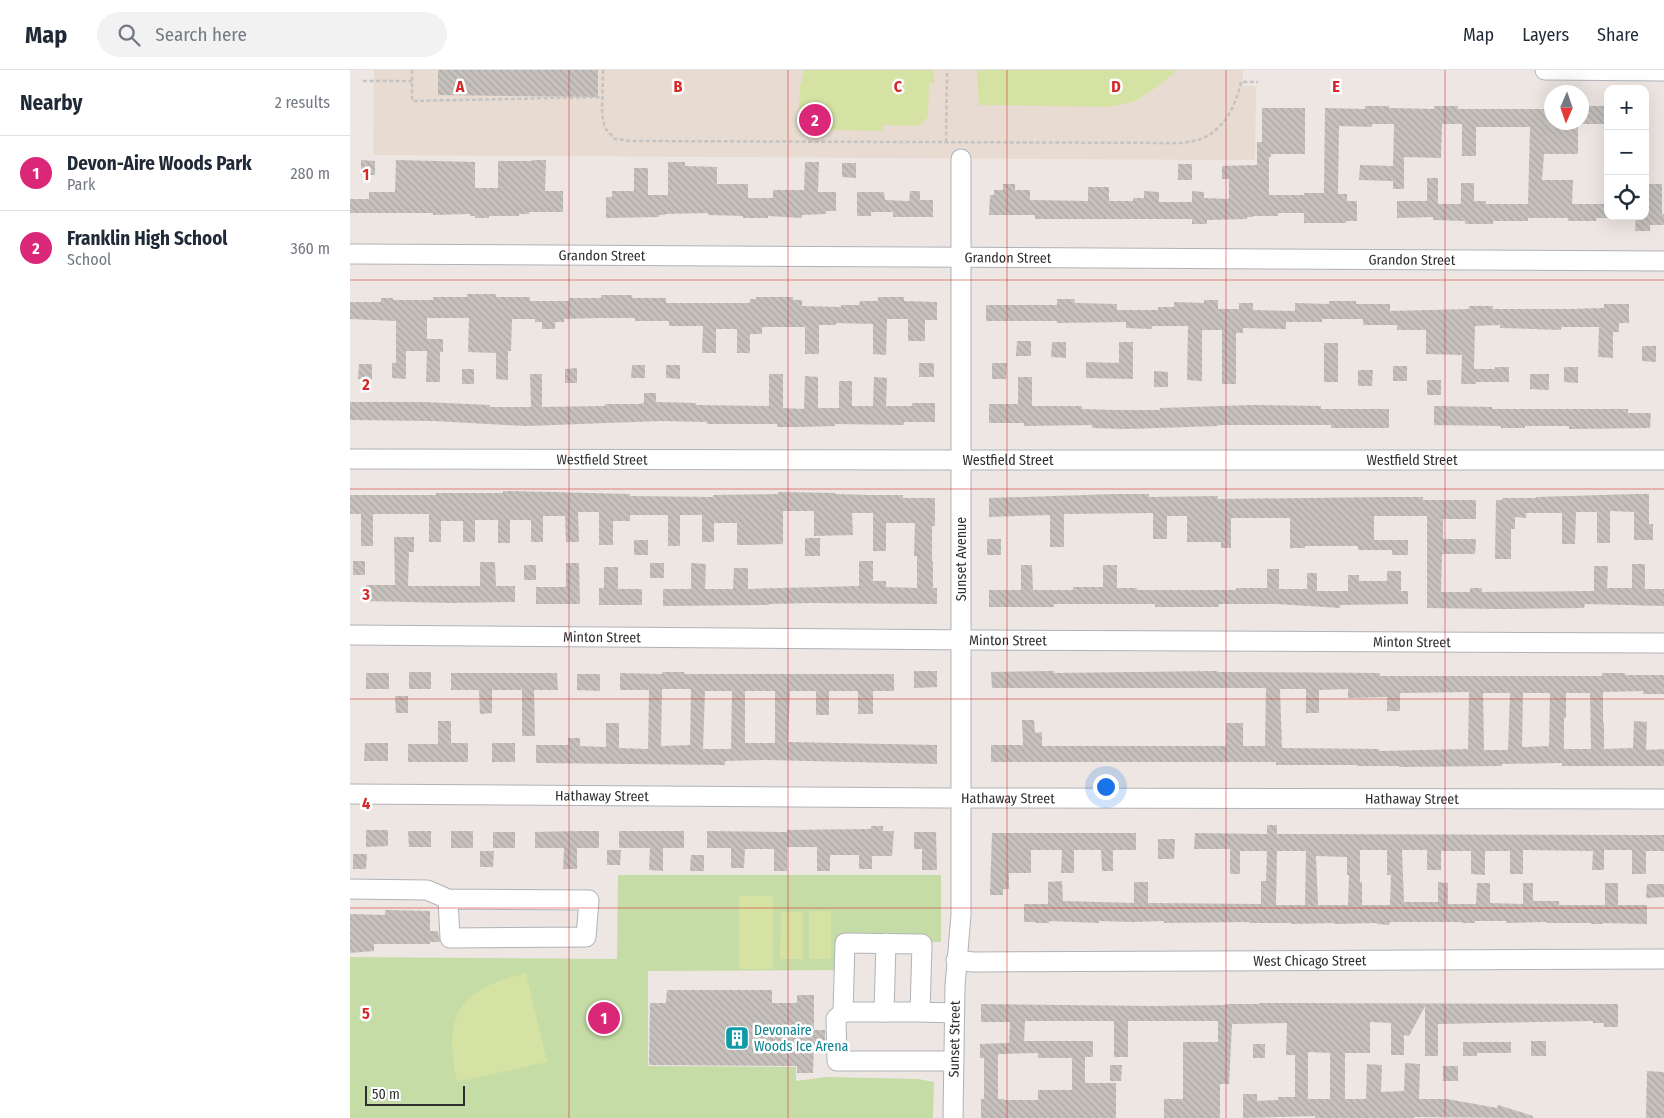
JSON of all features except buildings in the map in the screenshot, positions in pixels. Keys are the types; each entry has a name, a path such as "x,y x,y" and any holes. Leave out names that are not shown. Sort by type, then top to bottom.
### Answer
{"street":[{"path":"1546,70 1664,70"},
{"name":"Sunset Avenue","path":"956,960 961,915 961,159"},
{"name":"Grandon Street","path":"350,254 1664,261"},
{"name":"Westfield Street","path":"350,458 1664,460"},
{"name":"Minton Street","path":"350,635 960,640 1664,642"},
{"name":"Hathaway Street","path":"350,794 961,798 1664,799"},
{"path":"350,889 427,890 448,899 589,900 586,937 450,938 448,899"},
{"path":"920,1012 922,944 845,943 843,1012 836,1019 837,1061 954,1061"},
{"path":"884,1012 886,943"},
{"name":"West Chicago Street","path":"956,960 993,962 1664,959"},
{"name":"Sunset Street","path":"953,1118 956,960"},
{"path":"843,1012 954,1014"}],"path":[{"path":"412,70 412,101 602,97"},
{"path":"603,70 602,114 605,128 615,139 631,141 1182,143 1201,139 1218,129 1232,109 1238,95 1240,82 1258,82"},
{"path":"946,142 947,70"},
{"path":"363,80 412,81"}],"shaded area":[{"path":"374,70 1243,70 1243,86 1256,86 1255,160 373,155"}],"green space":[{"path":"805,70 934,70 934,83 929,83 928,117 918,126 883,125 883,131 798,129 800,86"},
{"path":"977,70 1175,70 1157,87 1133,102 1109,107 979,105"},
{"path":"618,875 941,875 941,942 835,940 835,970 648,971 648,1066 796,1067 796,1081 827,1077 918,1079 934,1082 933,1118 350,1118 350,957 617,959"},
{"path":"739,896 773,896 773,969 739,969"},
{"path":"809,911 831,911 831,959 809,959"},
{"path":"781,912 803,912 803,959 780,959"},
{"path":"526,973 547,1062 457,1082 452,1038 455,1022 461,1008 471,997 485,988"}],"place":[{"name":"Franklin High School","path":"815,120"},
{"name":"Devon-Aire Woods Park","path":"604,1018"},
{"name":"Devonaire Woods Ice Arena","path":"737,1038"}]}
